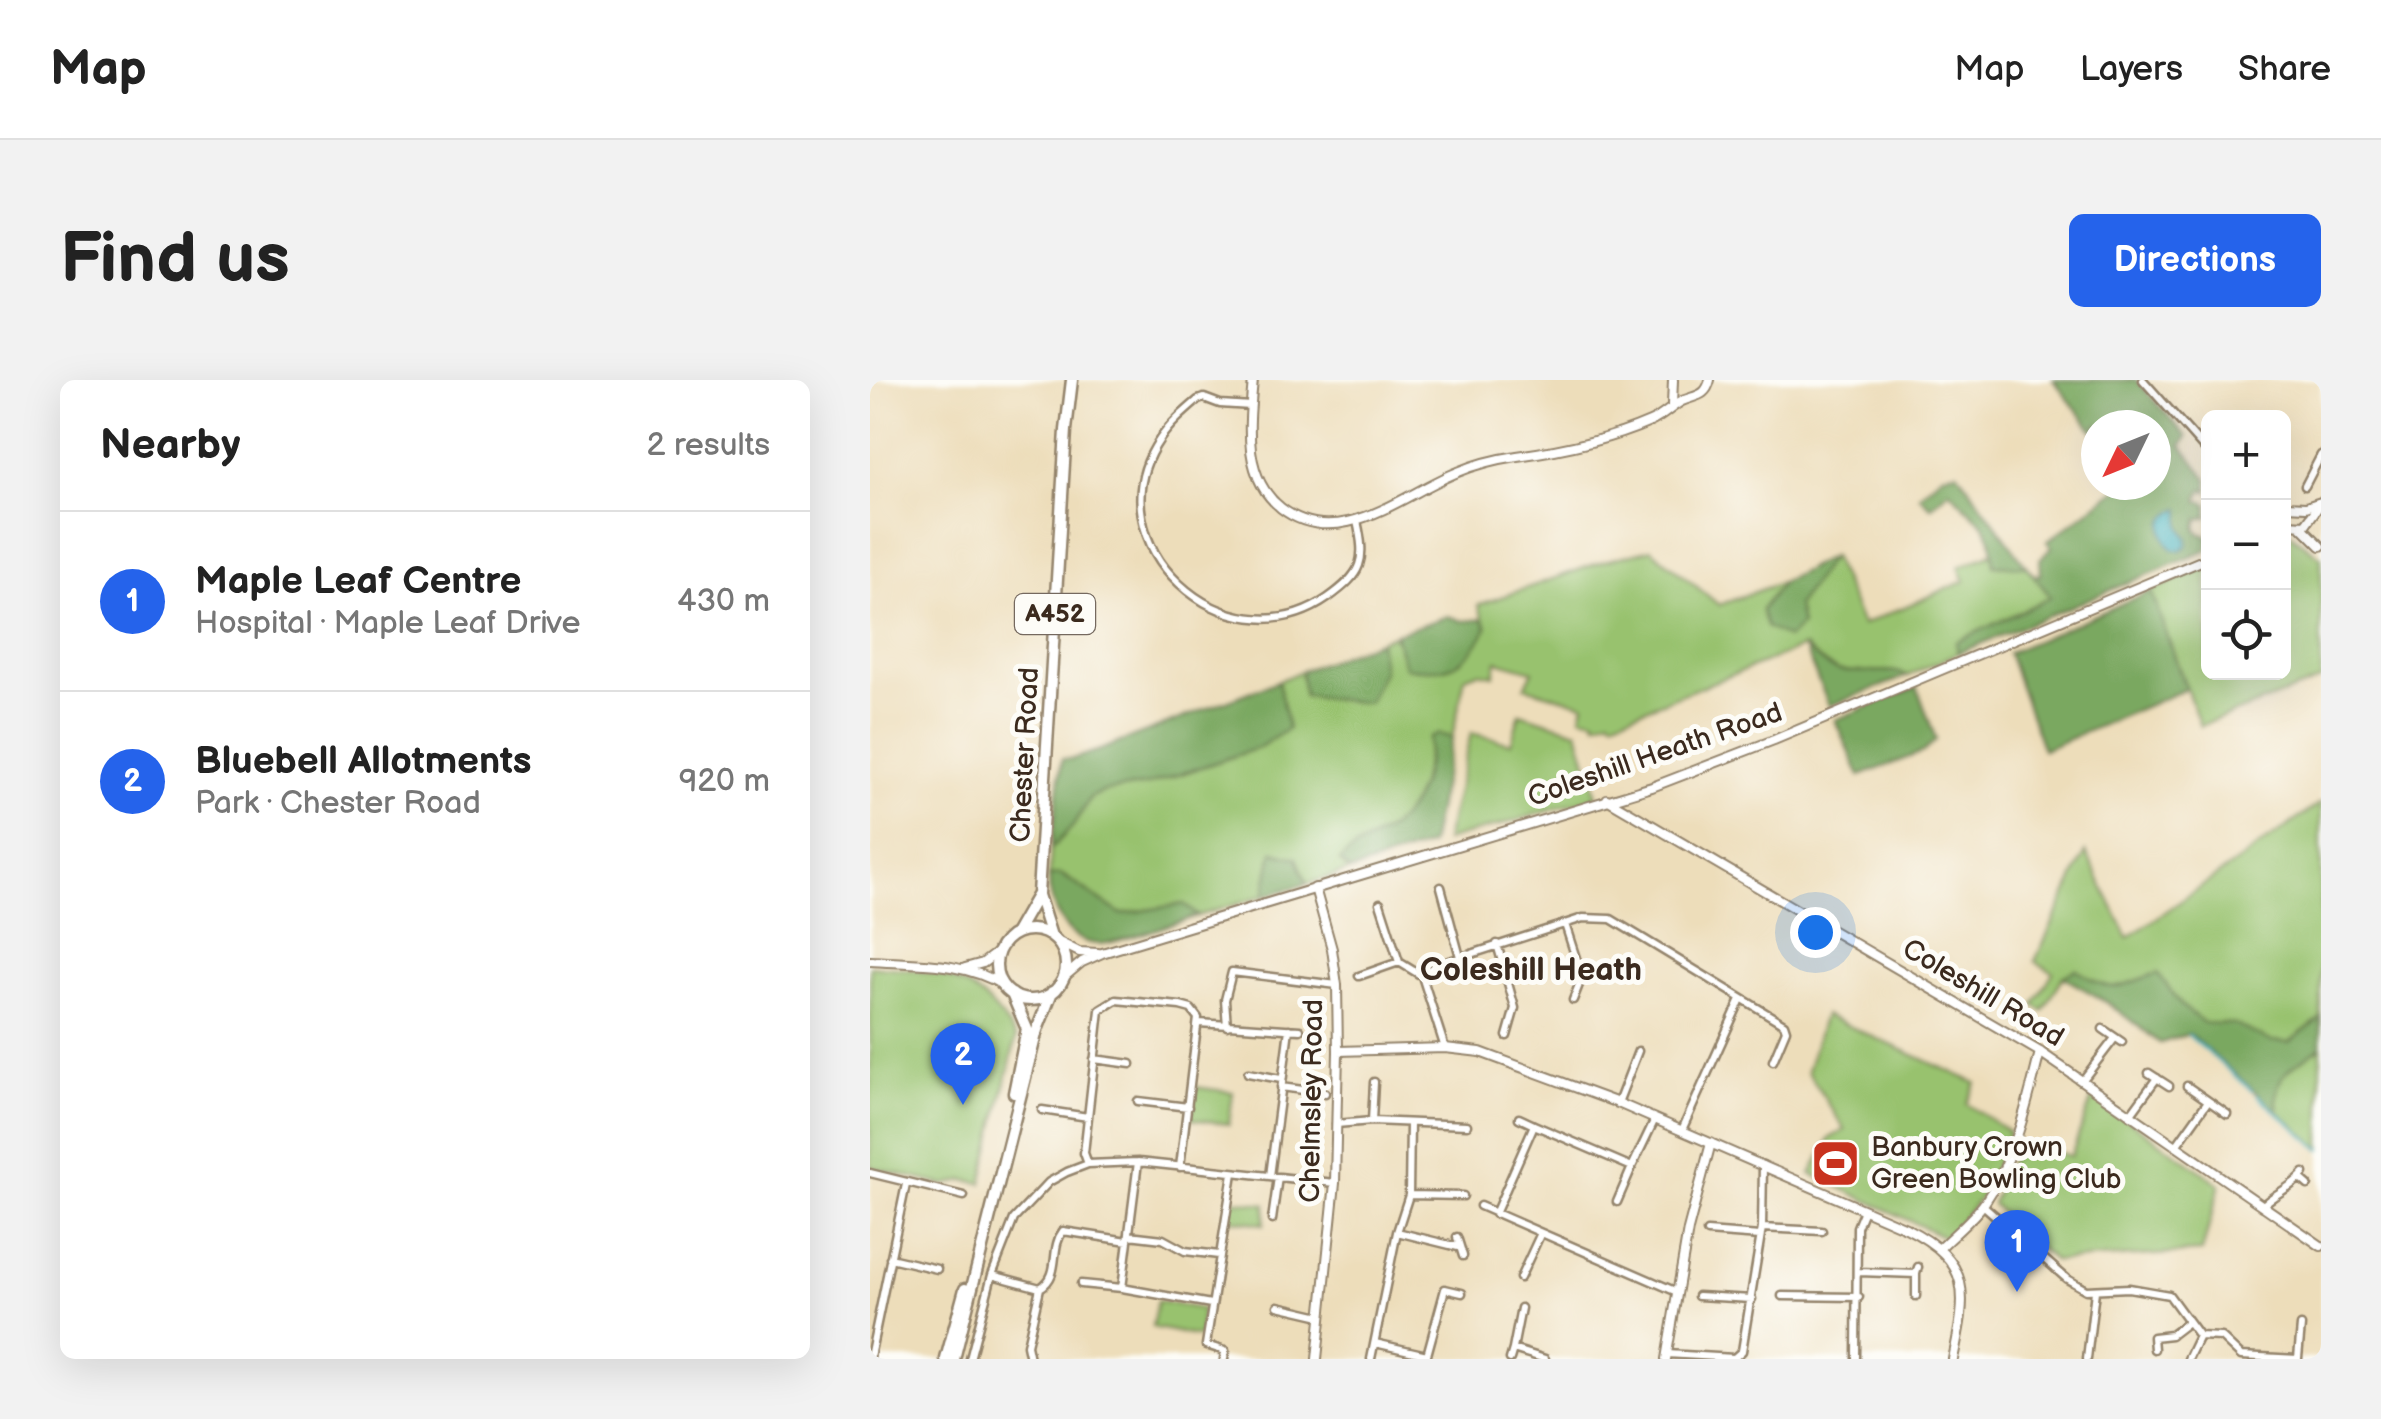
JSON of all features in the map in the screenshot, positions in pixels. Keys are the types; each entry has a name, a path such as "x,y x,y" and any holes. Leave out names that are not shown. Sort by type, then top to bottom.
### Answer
{"highway":[{"name":"Chester Road","path":"1053,938 1038,894 1072,380"},
{"name":"Chester Road","path":"1015,934 1038,894"},
{"path":"946,1359 992,1194 1026,1040 1026,1022 996,970 999,951 1015,934 1033,930 1053,938 1065,958 1063,978 1052,992 1037,1030 954,1359"},
{"path":"1008,990 1028,1000 1052,992"}],"street":[{"path":"1253,380 1250,439 1261,485 1273,501 1307,522 1328,525 1357,520 1456,472 1650,422 1704,392 1710,380"},
{"path":"2143,380 2201,445"},
{"path":"1674,382 1690,398"},
{"path":"1670,409 1674,382"},
{"path":"1251,406 1198,400 1155,447 1144,482 1144,520 1155,552 1170,576 1197,601 1234,616 1258,618 1299,613 1336,592 1360,566 1363,551 1357,520"},
{"path":"2305,486 2321,455"},
{"path":"2291,521 2307,517 2321,502"},
{"path":"2291,509 2307,517 2318,543"},
{"name":"Coleshill Heath Road","path":"1063,978 1082,962 1102,953 1652,786 1761,745 2201,561"},
{"name":"Coleshill Road","path":"1607,799 2040,1052 2321,1246"},
{"path":"1440,887 1460,957"},
{"name":"Chelmsley Road","path":"1315,888 1337,985 1338,1051 1335,1184 1317,1359"},
{"path":"1380,904 1399,962 1422,976 1444,1048"},
{"path":"1422,976 1427,970 1497,944 1584,918 1611,919 1785,1026 1773,1060"},
{"path":"1566,924 1582,976 1573,1000"},
{"path":"1053,938 1079,952 1102,953"},
{"path":"1497,944 1516,1008 1507,1036"},
{"path":"960,968 982,963 999,951"},
{"path":"870,960 960,968 986,975 1008,990"},
{"path":"1359,976 1399,962"},
{"path":"1226,1026 1225,1000 1232,972 1337,985"},
{"path":"1682,1130 1741,999"},
{"path":"1088,1164 1084,1153 1100,1010 1111,1000 1180,1006 1196,1014 1199,1023 1180,1167"},
{"path":"1199,1023 1300,1030"},
{"path":"1272,1220 1281,1083 1289,1028"},
{"path":"2082,1080 2119,1040 2103,1029"},
{"path":"1338,1051 1444,1048 1480,1052 1618,1103 1906,1228 1940,1248 1957,1270 1963,1307 1953,1359"},
{"path":"1618,1103 1638,1050"},
{"path":"1940,1248 1983,1205 2015,1142 2040,1052"},
{"path":"1094,1059 1131,1064"},
{"path":"1248,1073 1325,1094"},
{"path":"2130,1115 2153,1076 2169,1086"},
{"path":"1372,1122 1374,1082"},
{"path":"2187,1086 2227,1114"},
{"path":"1138,1100 1188,1107"},
{"path":"2176,1147 2208,1101"},
{"path":"1042,1110 1088,1117"},
{"path":"1519,1118 1632,1167"},
{"path":"1616,1202 1654,1119"},
{"path":"1336,1124 1468,1126"},
{"path":"1371,1359 1408,1195 1410,1124"},
{"path":"1495,1214 1534,1125"},
{"path":"1711,1143 1688,1230 1666,1356 1734,1358 1742,1351 1761,1232 1763,1165"},
{"path":"970,1359 1004,1238 1026,1203 1049,1182 1088,1164 1138,1162 1335,1184"},
{"path":"1122,1288 1138,1162"},
{"path":"1224,1359 1225,1351 1206,1345 1233,1172"},
{"path":"870,1173 964,1196"},
{"path":"2261,1207 2274,1195 2290,1190 2302,1176 2308,1185"},
{"path":"870,1357 906,1184"},
{"path":"1408,1195 1463,1196"},
{"path":"1983,1205 2067,1279 2086,1290 2118,1287 2166,1293 2199,1336"},
{"path":"1480,1206 1677,1292"},
{"path":"1856,1359 1857,1227 1864,1210"},
{"path":"1030,1359 1027,1345 1040,1288 1053,1278 1058,1238 1063,1231 1162,1239 1185,1251 1218,1255"},
{"path":"1707,1232 1822,1231"},
{"path":"1397,1232 1458,1247"},
{"path":"1520,1278 1540,1235"},
{"path":"1457,1237 1462,1256"},
{"path":"890,1258 937,1269"},
{"path":"1859,1272 1917,1270 1916,1296"},
{"path":"992,1275 1040,1288"},
{"path":"1082,1284 1211,1304"},
{"path":"1375,1342 1427,1354 1442,1289 1462,1293"},
{"path":"2087,1359 2095,1291"},
{"path":"1698,1296 1752,1299"},
{"path":"1782,1296 1858,1297"},
{"path":"1278,1306 1321,1316"},
{"path":"1510,1359 1521,1308"},
{"path":"2154,1348 2153,1337 2171,1334 2188,1322"},
{"path":"2199,1336 2221,1336 2240,1357 2298,1358 2301,1326"},
{"path":"2188,1359 2199,1336"},
{"path":"1513,1349 1545,1359"}],"green space":[{"path":"2053,380 2136,380 2163,410 2081,410 2081,415"},
{"path":"2171,419 2187,437 2182,446 2201,471 2201,519 2196,528 2201,534 2201,553 1958,653 1956,642 2051,597 2026,566 2034,575 2041,575 2040,559 2052,547 2047,542 2102,500 2171,500"},
{"path":"1957,471 2026,566 1994,565 1991,539 1984,525 1949,490 1931,507 1919,495 1942,475"},
{"path":"2291,534 2321,557 2321,680 2200,726 2151,591 2201,569 2201,680 2291,680"},
{"path":"1651,549 1719,605 1782,582 1779,590 1797,605 1832,556 1862,625 1965,581 1959,567 1992,553 1995,565 2026,566 2051,597 1957,642 1958,653 1908,676 1837,670 1804,647 1613,721 1611,718 1596,723 1596,719 1581,716 1584,704 1525,687 1533,671 1497,661 1494,675 1478,672 1465,677 1452,738 1439,734 1429,738 1424,774 1415,797 1393,826 1340,862 1350,871 1307,884 1297,859 1274,852 1264,896 1197,916 1184,904 1121,914 1061,874 1049,876 1051,849 1073,826 1091,797 1148,785 1258,748 1287,729 1278,681 1301,671 1304,696 1383,671 1379,641 1395,634 1395,639 1487,628 1478,605 1604,561"},
{"path":"1832,556 1797,605 1801,625 1788,638 1766,627 1761,610 1782,582"},
{"path":"2151,591 2186,689 2043,750 2008,653"},
{"path":"1448,616 1463,621 1484,619 1487,628 1471,652 1454,665 1433,669 1405,667 1395,634"},
{"path":"1379,641 1383,671 1368,703 1304,696 1301,671"},
{"path":"1804,647 1837,670 1908,676 1829,706"},
{"path":"1278,681 1288,729 1258,748 1148,785 1091,797 1073,826 1051,849 1062,759 1100,750"},
{"path":"1917,687 1936,740 1923,752 1860,776 1835,720"},
{"path":"1520,713 1578,731 1597,797 1445,841 1471,733 1511,743"},
{"path":"1439,734 1452,738 1430,845 1350,871 1340,861 1393,826 1409,808 1424,774 1429,738"},
{"path":"2321,803 2321,1149 2189,1034 2160,1043 2107,1002 2063,977 2043,1011 2034,1005 2053,972 2035,961 2086,852 2128,938"},
{"path":"1273,852 1297,858 1307,884 1264,896"},
{"path":"1060,874 1121,914 1184,904 1197,916 1119,940 1087,942 1068,930 1055,910 1049,876"},
{"path":"870,966 955,980 987,1001 1016,1038 982,1183 964,1180 944,1185 870,1167"},
{"path":"2076,969 2108,986 2124,985 2158,973 2182,1006 2204,1023 2234,1024 2270,1041 2289,1042 2321,1018 2321,1047 2281,1079 2278,1112 2189,1034 2160,1043 2107,1002 2063,977"},
{"path":"1824,1015 1976,1083 1967,1104 2009,1132 1985,1192 1946,1238 1811,1174 1830,1138 1845,1130 1807,1071"},
{"path":"1195,1087 1233,1092 1229,1124 1191,1119"},
{"path":"2093,1096 2220,1184 2202,1252 2054,1261 1992,1204 2018,1142 2071,1156"},
{"path":"1231,1200 1266,1204 1264,1224 1228,1219"},
{"path":"1157,1301 1202,1309 1200,1337 1152,1327"}],"water":[{"path":"2181,509 2181,526 2188,539 2187,546 2179,551 2168,543 2163,525 2168,516"}],"waterway":[{"path":"2188,1035 2252,1091"},
{"path":"2257,1095 2321,1150"}],"place":[{"name":"Bluebell Allotments","path":"963,1105"},
{"name":"Banbury Crown Green Bowling Club","path":"1836,1163"},
{"name":"Maple Leaf Centre","path":"2017,1292"}],"district":[{"name":"Coleshill Heath","path":"1531,970"}]}
